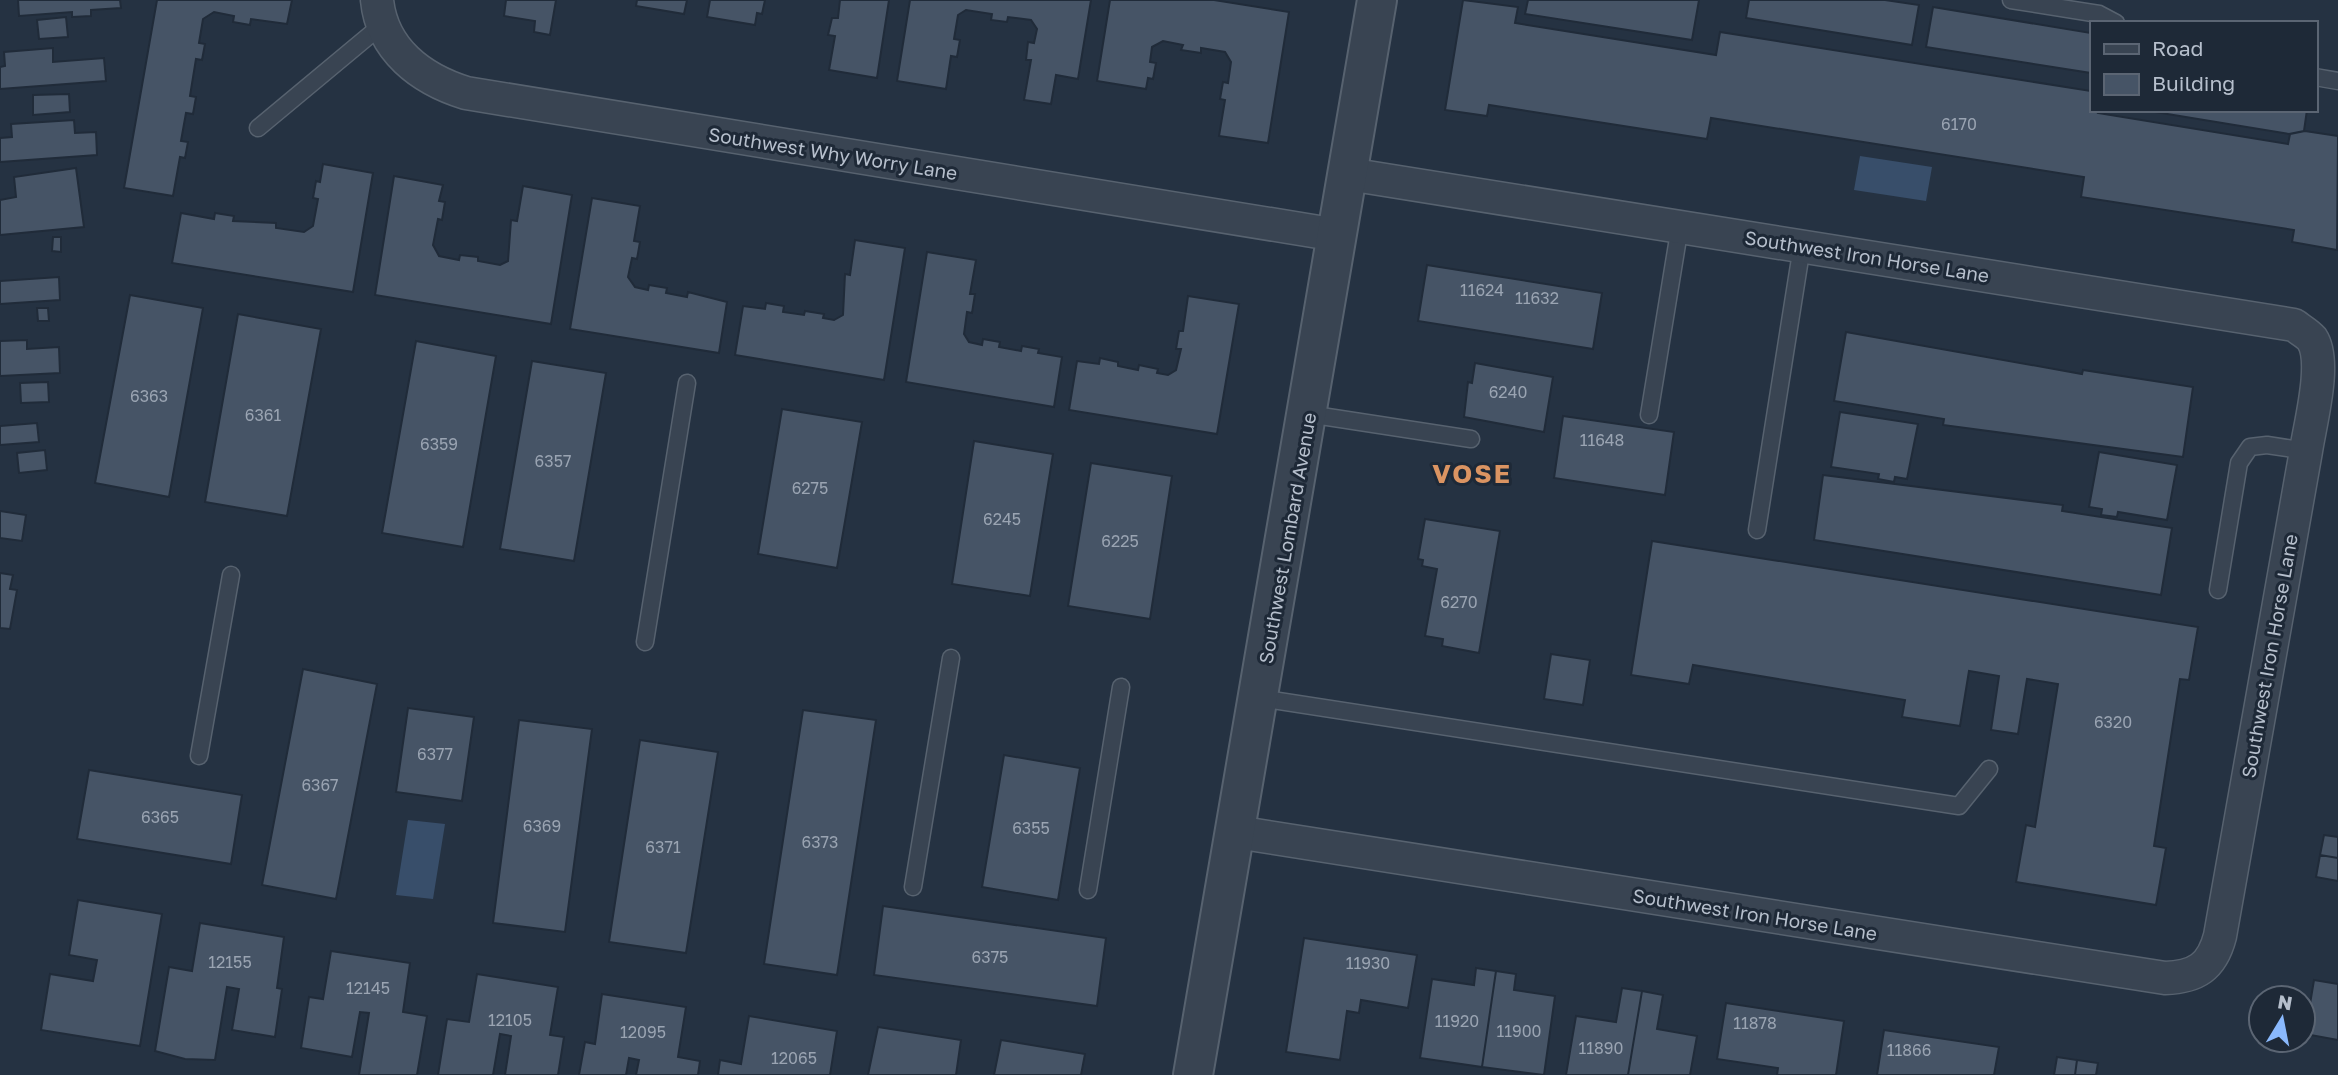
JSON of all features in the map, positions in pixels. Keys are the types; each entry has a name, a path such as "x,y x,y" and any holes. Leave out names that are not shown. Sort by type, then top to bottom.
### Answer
{"street":[{"name":"Southwest Lombard Avenue","path":"1193,1075 1377,0"},
{"name":"Southwest Why Worry Lane","path":"380,12 388,38 411,66 436,83 466,93 1337,235"},
{"name":"Southwest Iron Horse Lane","path":"1236,832 2165,978 2191,976 2202,971 2212,959 2220,936 2306,451 2317,382 2317,358 2312,339 2294,325 1348,174"}],"lane":[{"path":"2011,0 2099,14 2112,21"},
{"path":"258,128 380,12"},
{"path":"2317,77 2338,81"},
{"path":"1649,415 1680,226"},
{"path":"1757,530 1802,246"},
{"path":"645,642 687,383"},
{"path":"1308,414 1471,439"},
{"path":"2218,590 2239,463 2250,447 2267,445 2306,451"},
{"path":"199,756 231,575"},
{"path":"913,887 951,658"},
{"path":"1088,890 1121,687"},
{"path":"1259,698 1959,806 1989,769"}],"water":[{"path":"1860,156 1932,167 1926,201 1854,190"},
{"path":"408,820 445,824 433,899 396,895"}],"building":[{"path":"18,0 120,0 121,8 91,10 91,16 72,17 72,12 19,16"},
{"path":"157,0 292,0 287,24 251,19 250,25 233,22 234,16 214,12 203,19 199,43 205,44 202,60 196,59 190,96 196,97 193,114 186,113 181,141 188,142 185,158 180,157 173,196 124,188"},
{"path":"506,0 556,0 550,35 534,32 535,21 504,16"},
{"path":"637,0 687,0 684,14 636,6"},
{"path":"710,0 765,0 762,14 757,13 755,25 707,17"},
{"path":"840,0 889,0 877,78 829,70 835,36 828,35 832,18 838,18"},
{"path":"910,0 1091,0 1078,79 1056,75 1051,104 1024,100 1031,60 1026,60 1028,42 1034,43 1037,29 1031,20 1008,17 1007,22 991,20 992,14 966,10 958,15 954,39 960,40 957,57 951,56 946,89 897,81"},
{"path":"1110,0 1214,0 1289,12 1268,143 1219,136 1225,100 1220,99 1223,82 1228,83 1231,62 1225,52 1201,48 1201,53 1181,50 1183,45 1163,41 1152,47 1150,62 1156,63 1153,79 1148,78 1146,89 1097,81"},
{"path":"1463,0 1518,7 1515,23 1716,55 1720,32 2090,91 2090,112 2288,144 2290,134 2305,131 2338,136 2337,250 2292,242 2294,230 2081,197 2084,177 1711,118 1707,139 1489,105 1487,116 1445,110"},
{"path":"1528,0 1699,0 1692,40 1525,14"},
{"path":"1749,0 1885,0 1919,5 1912,45 1746,18"},
{"path":"1933,7 2090,33 2090,73 1926,47"},
{"path":"66,17 68,37 39,39 37,20"},
{"path":"53,48 53,62 104,58 106,81 0,89 0,67 5,66 4,52"},
{"path":"69,94 70,112 33,115 33,95"},
{"path":"2155,112 2307,112 2304,131 2289,134"},
{"path":"74,120 75,133 96,132 97,155 0,162 0,138 12,137 11,124"},
{"path":"323,164 373,173 353,292 172,263 181,213 214,219 215,213 234,216 233,221 276,223 276,228 304,232 313,226 318,199 313,198 316,181 320,182"},
{"path":"76,168 84,227 0,235 0,200 16,197 14,177"},
{"path":"394,176 443,185 439,201 445,202 442,220 438,219 433,245 439,256 459,260 460,255 478,257 478,261 500,265 508,261 511,220 517,221 523,186 572,195 551,324 375,295"},
{"path":"592,198 640,206 634,241 640,242 637,259 632,258 628,277 635,287 648,290 649,285 667,288 666,293 687,297 688,292 727,302 719,353 570,329"},
{"path":"53,237 61,237 61,252 52,251"},
{"path":"855,240 905,248 884,380 735,355 743,306 765,309 766,303 784,306 783,312 804,315 805,311 824,314 823,318 834,320 843,315 845,274 850,275"},
{"path":"927,252 976,260 970,294 975,294 972,313 967,312 964,334 969,342 982,345 983,339 1000,342 999,347 1021,351 1022,346 1039,349 1038,353 1062,357 1054,407 906,382"},
{"path":"1427,265 1602,293 1593,349 1418,321"},
{"path":"59,277 60,300 0,304 0,281"},
{"path":"130,295 203,308 169,497 95,483"},
{"path":"1188,296 1239,304 1217,434 1069,410 1077,361 1099,364 1100,358 1118,362 1118,366 1138,370 1139,365 1158,369 1157,373 1168,375 1176,370 1181,349 1176,349 1179,331 1183,331"},
{"path":"37,308 48,308 49,321 38,321"},
{"path":"238,314 321,329 287,516 205,502"},
{"path":"1846,332 2082,374 2083,370 2193,387 2183,457 1943,425 1944,419 1834,401"},
{"path":"27,340 27,349 59,347 60,373 0,376 0,341"},
{"path":"416,341 496,356 463,547 382,533"},
{"path":"532,361 606,373 574,561 500,549"},
{"path":"1475,363 1553,377 1544,432 1464,417 1468,382 1472,383"},
{"path":"48,382 49,402 21,403 20,383"},
{"path":"782,409 862,422 837,568 758,554"},
{"path":"1840,412 1918,424 1907,479 1895,477 1894,482 1878,479 1879,474 1831,467"},
{"path":"1563,416 1674,432 1665,495 1554,478"},
{"path":"37,423 39,442 0,445 0,426"},
{"path":"974,441 1053,454 1030,596 952,584"},
{"path":"45,450 47,470 19,473 17,453"},
{"path":"2099,452 2177,465 2167,520 2118,512 2117,517 2101,515 2102,509 2089,507"},
{"path":"1091,463 1172,476 1150,619 1068,606"},
{"path":"1823,475 2063,505 2062,511 2172,528 2161,595 1814,540"},
{"path":"0,511 26,515 22,541 0,538"},
{"path":"1425,519 1500,531 1479,653 1442,646 1443,639 1425,636 1437,569 1422,566 1423,560 1418,559"},
{"path":"1652,541 2198,627 2189,680 2180,679 2154,846 2166,848 2156,905 2016,882 2026,825 2035,827 2058,684 2027,679 2018,734 1991,730 1999,676 1969,671 1960,726 1902,717 1905,700 1693,665 1689,684 1631,675"},
{"path":"0,573 13,575 10,589 17,590 10,629 0,628"},
{"path":"1551,654 1590,660 1583,705 1544,699"},
{"path":"303,669 377,684 336,899 262,885"},
{"path":"408,708 474,717 462,801 396,792"},
{"path":"803,710 876,720 837,975 764,964"},
{"path":"519,720 592,729 565,932 493,923"},
{"path":"640,740 718,752 686,953 609,942"},
{"path":"1004,755 1080,768 1058,900 982,887"},
{"path":"89,770 242,795 231,864 77,839"},
{"path":"2324,835 2338,837 2338,858 2320,855"},
{"path":"2320,855 2338,858 2338,881 2316,877"},
{"path":"78,900 162,914 140,1046 41,1030 50,974 93,981 97,960 69,955"},
{"path":"883,906 1106,938 1097,1006 874,975"},
{"path":"200,923 284,937 277,988 282,989 275,1037 232,1030 239,989 227,987 215,1060 185,1059 155,1051 169,967 192,971"},
{"path":"1304,938 1417,955 1408,1008 1361,1000 1359,1013 1347,1011 1340,1060 1286,1052"},
{"path":"331,951 410,963 403,1012 427,1016 417,1075 359,1075 369,1013 360,1012 352,1057 301,1048 309,997 323,999"},
{"path":"1476,968 1496,971 1482,1067 1420,1058 1432,979 1474,985"},
{"path":"1496,971 1516,974 1514,990 1555,996 1544,1075 1482,1067"},
{"path":"477,974 558,987 550,1035 564,1037 558,1075 505,1075 511,1036 500,1034 493,1075 438,1075 447,1019 469,1022"},
{"path":"2314,980 2338,984 2338,1040 2317,1036 2317,984 2313,984"},
{"path":"1622,988 1642,991 1628,1075 1566,1075 1576,1016 1616,1022"},
{"path":"1642,991 1663,995 1657,1029 1697,1036 1690,1075 1628,1075"},
{"path":"602,994 686,1007 678,1057 700,1061 698,1075 636,1075 639,1060 629,1058 626,1075 579,1075 585,1042 595,1044"},
{"path":"1726,1003 1844,1021 1836,1075 1777,1075 1778,1068 1717,1059"},
{"path":"749,1016 837,1031 830,1075 718,1075 720,1060 741,1064"},
{"path":"878,1027 961,1040 956,1075 868,1075"},
{"path":"1884,1030 1999,1047 1994,1075 1877,1075"},
{"path":"1001,1040 1085,1054 1081,1075 994,1075"},
{"path":"2057,1057 2077,1060 2075,1075 2054,1075"},
{"path":"2077,1060 2098,1063 2096,1075 2075,1075"}],"district":[{"name":"VOSE","path":"1472,473"}]}
